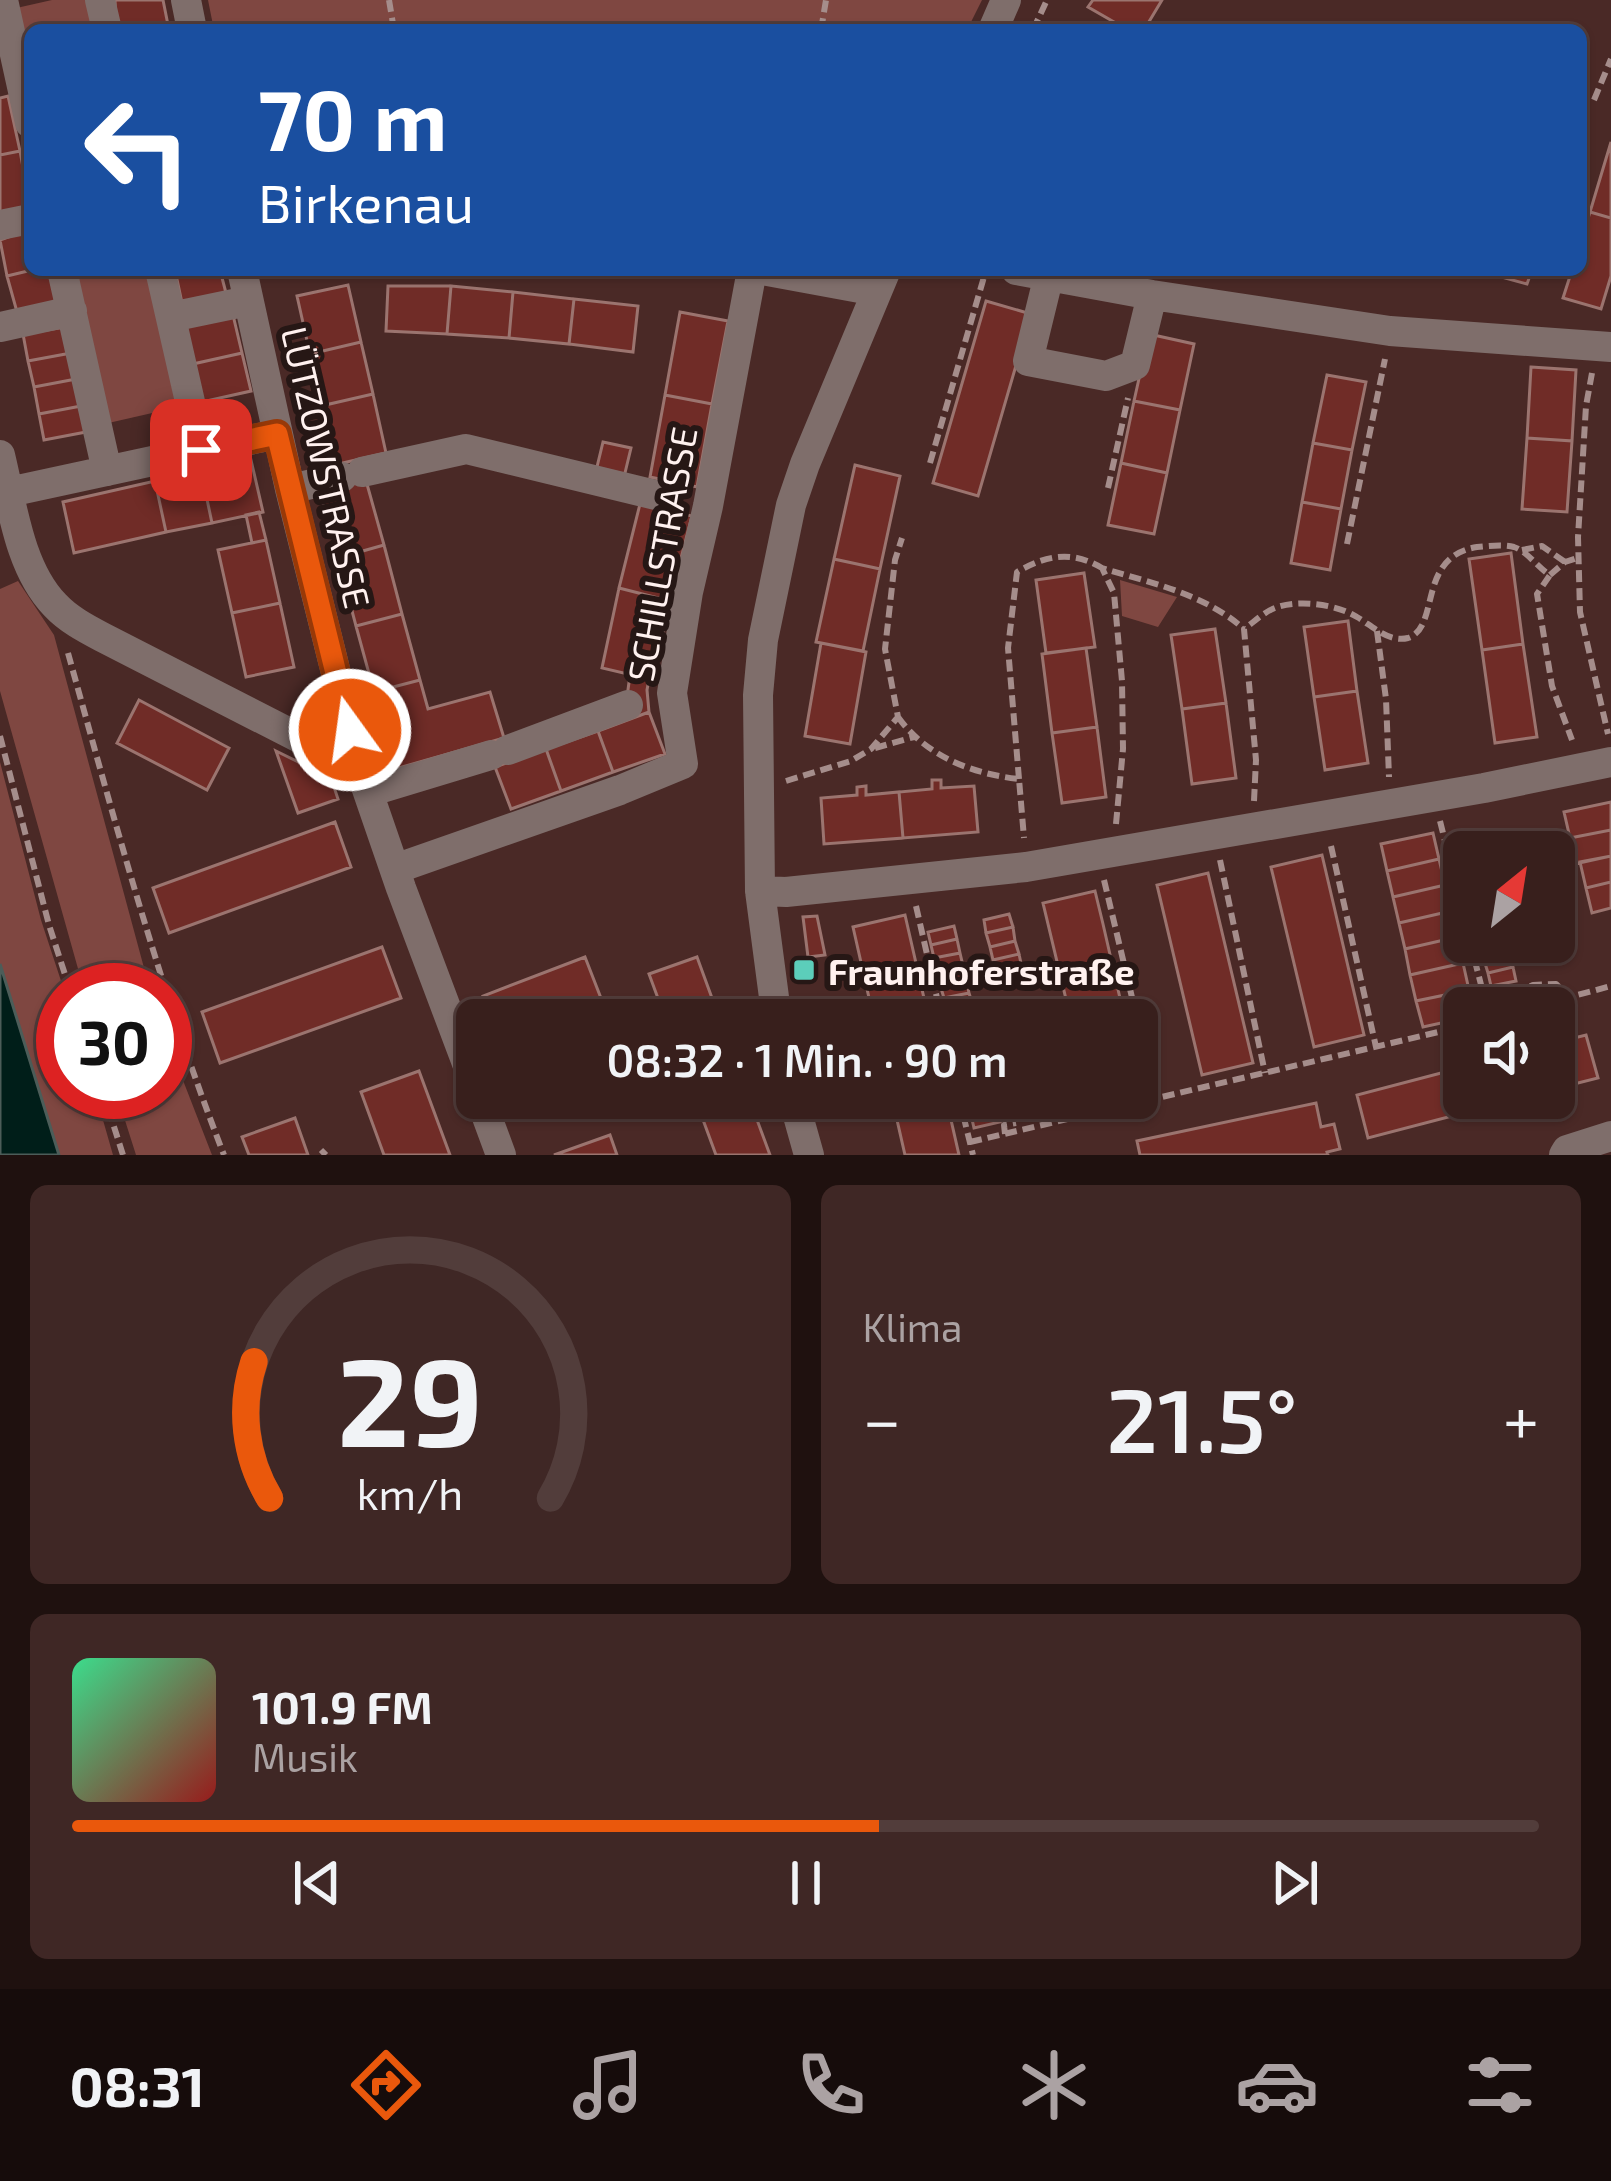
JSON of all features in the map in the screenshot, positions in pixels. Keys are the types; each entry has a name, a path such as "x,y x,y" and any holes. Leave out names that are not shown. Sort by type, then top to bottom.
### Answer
{"street":[{"path":"3,0 24,96"},
{"path":"63,276 106,471"},
{"path":"161,276 201,450"},
{"name":"SCHILLSTRASSE","path":"395,868 683,764 649,700 688,592 688,502 750,276"},
{"path":"774,999 760,891 758,695 764,640 791,505 881,280 834,276"},
{"path":"1049,276 1028,361 1106,376 1135,364 1152,295"},
{"path":"1054,276 1390,331 1604,346"},
{"path":"171,317 245,285"},
{"name":"LÜTZOWSTRASSE","path":"245,285 290,490 365,781 456,1034"},
{"path":"0,327 71,311"},
{"path":"9,492 277,434"},
{"path":"290,490 466,449 688,502"},
{"path":"0,455 22,544 52,603 74,621 365,781 499,752 649,700"},
{"path":"760,891 1026,866 1611,762"},
{"name":"LÜTZOWSTRASSE","path":"487,1119 501,1155"},
{"path":"799,1119 809,1155"},
{"path":"1564,1155 1611,1136"}],"path":[{"path":"1594,100 1611,59"},
{"path":"930,463 984,276"},
{"path":"1347,544 1390,331"},
{"path":"1604,346 1586,406 1579,558 1580,612 1611,750"},
{"path":"1108,488 1135,364"},
{"path":"902,538 892,576 885,649 898,717 914,737 951,761 985,776 1019,779"},
{"path":"1244,629 1274,608 1297,604 1345,610 1377,631 1408,638 1424,617 1437,575 1462,550 1512,546 1550,575"},
{"path":"1522,550 1542,546 1565,562"},
{"path":"1026,866 1008,648 1018,572 1056,555 1075,556 1192,597 1244,629 1256,760 1253,829"},
{"path":"1575,770 1571,735 1552,686 1537,594 1565,562 1579,558"},
{"path":"1102,568 1114,593 1122,681 1123,749 1108,853 1137,999"},
{"path":"74,621 67,646 134,890 190,1068 224,1155"},
{"path":"1377,631 1386,700 1390,804"},
{"path":"871,749 898,717"},
{"path":"0,736 62,963"},
{"path":"780,783 914,737"},
{"path":"1433,797 1443,835"},
{"path":"1324,816 1376,1047"},
{"path":"1214,835 1264,1073"},
{"path":"909,879 937,999"},
{"path":"1575,996 1611,986"},
{"path":"1529,987 1559,987"},
{"path":"1158,1098 1443,1031"},
{"path":"112,1119 123,1155"},
{"path":"964,1119 973,1155"},
{"path":"970,1142 1068,1119"},
{"path":"1005,1134 1004,1125 1016,1123"}],"shaded area":[{"path":"52,0 93,0 99,24 24,24 24,64 12,9"},
{"path":"208,0 982,0 970,24 213,24"},
{"path":"71,276 154,276 183,406 104,424"},
{"path":"1120,580 1177,597 1158,627 1122,616"},
{"path":"18,581 54,635 143,963 76,963 0,691 0,589"},
{"path":"0,762 55,963 36,963 36,1081 0,964"},
{"path":"192,1104 212,1155 136,1155 125,1119 192,1119"},
{"path":"48,1119 103,1119 113,1155 59,1155"}],"water":[{"path":"0,964 36,1081 36,1119 48,1119 59,1155 0,1155"}],"building":[{"path":"115,0 163,0 168,24 116,24"},
{"path":"1093,0 1162,0 1148,24 1118,24 1088,7"},
{"path":"8,96 20,151 0,155 0,98"},
{"path":"1611,142 1611,218 1590,212"},
{"path":"20,151 24,207 0,212 0,155"},
{"path":"1590,212 1611,218 1611,276 1601,309 1563,298 1570,276 1587,276"},
{"path":"24,231 24,272 7,276 0,240"},
{"path":"24,272 24,276 59,276 65,300 17,312 7,276"},
{"path":"176,276 222,276 226,293 182,303"},
{"path":"1498,276 1530,276 1527,284"},
{"path":"348,285 361,342 310,354 297,296"},
{"path":"388,286 451,286 447,334 386,331"},
{"path":"451,286 513,292 509,338 447,334"},
{"path":"513,292 574,299 569,344 509,338"},
{"path":"574,299 638,306 633,352 569,344"},
{"path":"986,301 1031,314 978,496 933,483"},
{"path":"680,312 728,321 712,404 665,395"},
{"path":"233,315 242,353 193,364 184,327"},
{"path":"65,327 71,353 28,361 23,334"},
{"path":"1149,334 1194,344 1180,410 1134,401"},
{"path":"361,342 373,394 321,406 310,354"},
{"path":"71,353 76,379 34,387 28,361"},
{"path":"242,353 251,391 202,402 193,364"},
{"path":"1531,367 1576,370 1572,441 1527,438"},
{"path":"1327,375 1366,382 1352,450 1313,443"},
{"path":"76,379 81,406 39,414 34,387"},
{"path":"373,394 386,453 334,465 321,406"},
{"path":"665,395 712,404 697,487 650,477"},
{"path":"1134,401 1180,410 1167,473 1121,463"},
{"path":"81,406 86,432 44,440 39,414"},
{"path":"1527,438 1572,441 1567,512 1522,509"},
{"path":"603,442 631,448 624,477 596,471"},
{"path":"1313,443 1352,450 1341,509 1302,502"},
{"path":"251,460 263,512 212,523 201,471"},
{"path":"1121,463 1167,473 1154,534 1108,525"},
{"path":"855,465 900,476 880,569 834,559"},
{"path":"201,471 212,523 166,532 155,481"},
{"path":"365,477 384,545 338,558 319,489"},
{"path":"155,481 166,532 74,553 63,502"},
{"path":"1302,502 1341,509 1330,570 1291,563"},
{"path":"640,504 692,516 670,601 619,588"},
{"path":"259,512 266,540 252,543 246,515"},
{"path":"266,540 280,603 232,613 218,550"},
{"path":"384,545 402,614 356,626 338,558"},
{"path":"1511,553 1523,644 1482,650 1469,559"},
{"path":"834,559 880,569 863,651 816,642"},
{"path":"1084,573 1095,647 1046,653 1036,580"},
{"path":"619,588 670,601 653,680 602,668"},
{"path":"280,603 294,667 246,677 232,613"},
{"path":"402,614 420,680 374,692 356,626"},
{"path":"1348,621 1357,691 1314,697 1304,627"},
{"path":"1215,629 1226,703 1182,709 1171,635"},
{"path":"821,643 866,652 850,744 805,736"},
{"path":"1523,644 1537,737 1495,743 1482,650"},
{"path":"1086,648 1097,727 1052,733 1042,654"},
{"path":"630,675 649,679 649,712 633,718 627,697"},
{"path":"420,680 428,709 490,692 504,738 395,769 374,692"},
{"path":"1357,691 1368,763 1325,770 1314,697"},
{"path":"139,700 229,748 207,790 117,743"},
{"path":"1226,703 1236,778 1192,784 1182,709"},
{"path":"649,712 665,754 613,772 598,731"},
{"path":"1097,727 1106,797 1062,803 1052,733"},
{"path":"598,731 613,772 561,791 546,749"},
{"path":"546,749 561,791 511,809 495,767"},
{"path":"276,751 331,778 338,799 298,813"},
{"path":"932,780 941,780 941,788 974,786 978,832 903,838 899,792 932,789"},
{"path":"866,786 866,795 899,792 903,838 824,844 821,798 857,795 857,787"},
{"path":"1611,802 1611,830 1575,837 1575,831 1568,831 1564,812"},
{"path":"335,822 351,867 169,933 153,888"},
{"path":"1611,830 1611,856 1575,864 1575,837"},
{"path":"1433,833 1439,859 1387,871 1381,844"},
{"path":"1322,855 1364,1035 1314,1047 1271,867"},
{"path":"1611,856 1611,882 1586,888 1580,862"},
{"path":"1439,859 1443,885 1393,897 1387,871"},
{"path":"1208,873 1253,1063 1202,1075 1157,885"},
{"path":"1611,882 1611,908 1592,913 1586,888"},
{"path":"1443,885 1443,913 1399,923 1393,897"},
{"path":"1095,891 1120,999 1066,999 1043,903"},
{"path":"1443,913 1443,940 1405,949 1399,923"},
{"path":"1009,914 1013,927 986,933 984,920"},
{"path":"905,915 924,999 869,999 853,927"},
{"path":"817,916 825,955 808,957 803,917"},
{"path":"954,926 957,939 931,945 928,932"},
{"path":"1013,927 1015,941 990,947 986,933"},
{"path":"957,939 960,953 934,958 931,945"},
{"path":"1443,940 1443,963 1463,963 1410,975 1405,949"},
{"path":"1015,941 1019,954 993,960 990,947"},
{"path":"382,947 401,998 220,1063 202,1012"},
{"path":"960,953 963,966 938,972 934,958"},
{"path":"1019,954 1022,968 996,974 993,960"},
{"path":"585,957 601,999 484,999"},
{"path":"697,957 712,999 658,999 649,974"},
{"path":"1463,963 1468,987 1443,987 1443,995 1416,1001 1410,975"},
{"path":"1485,963 1512,963 1513,967 1488,973"},
{"path":"963,966 966,979 940,985 938,972"},
{"path":"1513,967 1516,981 1491,986 1488,973"},
{"path":"1022,968 1025,981 999,987 996,974"},
{"path":"966,979 969,993 944,998 940,985"},
{"path":"969,993 971,999 944,999"},
{"path":"1443,995 1443,1023 1423,1027 1416,1001"},
{"path":"1586,1035 1598,1078 1575,1084 1575,1038"},
{"path":"419,1071 450,1155 384,1155 361,1092"},
{"path":"1443,1072 1443,1118 1368,1138 1357,1095"},
{"path":"1316,1103 1321,1127 1334,1124 1340,1149 1328,1155 1140,1155 1137,1141"},
{"path":"295,1118 308,1155 249,1155 242,1137"},
{"path":"703,1119 757,1119 770,1155 716,1155"},
{"path":"897,1119 951,1119 959,1155 905,1155"},
{"path":"972,1119 1000,1122 974,1128"},
{"path":"610,1135 617,1155 554,1155"}],"place":[{"name":"Fraunhoferstraße","path":"804,970"}],"route":[{"path":"201,450 277,434 350,730"}]}
